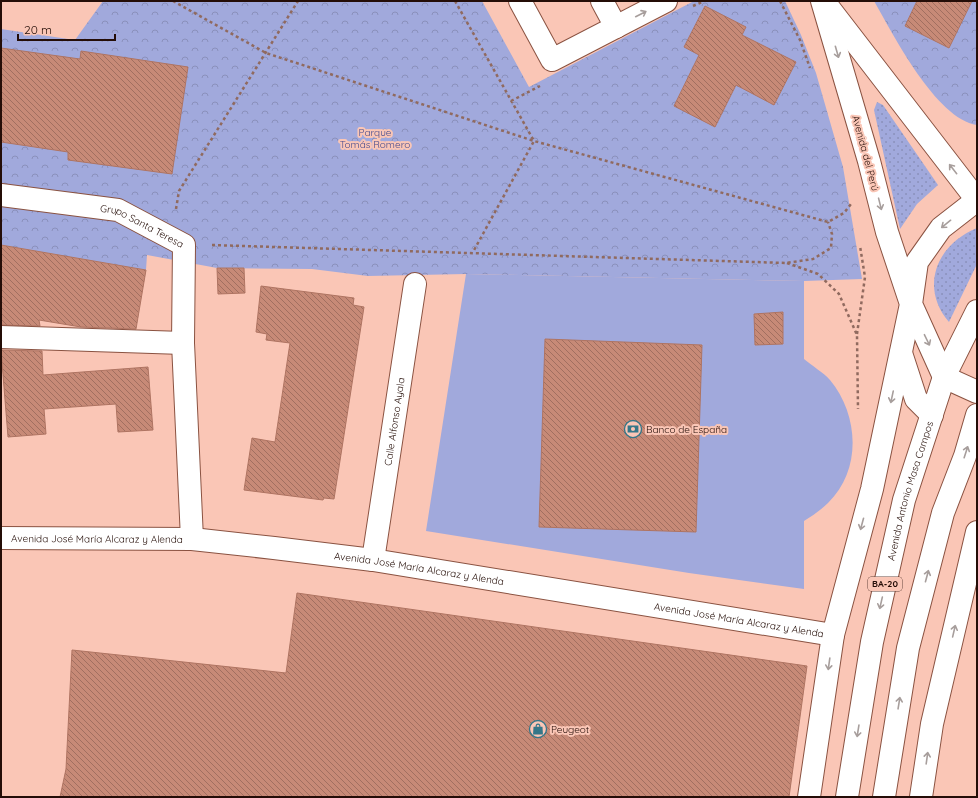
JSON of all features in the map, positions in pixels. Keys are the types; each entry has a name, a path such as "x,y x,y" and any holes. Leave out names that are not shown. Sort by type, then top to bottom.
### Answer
{"main road":[{"path":"520,1 552,60 666,1"},
{"path":"602,1 616,26"},
{"name":"Avenida del Perú","path":"823,1 977,200"},
{"name":"Avenida del Perú","path":"823,1 869,161 887,232 910,304 944,377"},
{"name":"Grupo Santa Teresa","path":"1,196 118,210 184,245 183,343 192,539"},
{"path":"809,797 833,635 872,489 901,354 917,262 941,228 977,200"},
{"name":"Calle Alfonso Ayala","path":"373,560 415,284"},
{"name":"Avenida Antonio Masa Campos","path":"847,797 874,634 904,500 944,377 977,311"},
{"path":"1,337 183,343"},
{"path":"901,354 916,399 932,416"},
{"path":"944,377 977,392"},
{"path":"884,797 908,648 943,513 965,456 977,415"},
{"path":"921,797 932,724 977,532"},
{"name":"Avenida José María Alcaraz y Alenda","path":"1,534 192,539 373,560 833,635"}],"path":[{"path":"173,1 266,53 534,141 828,222 832,234 831,248 813,259 786,263 472,252 184,245 175,217 179,190 266,53 298,1"},
{"path":"455,1 534,141"},
{"path":"472,252 534,141"},
{"path":"853,200 854,207"},
{"path":"858,413 857,335 865,277 859,238"},
{"path":"786,263 818,274 839,294 857,335"}],"green space":[{"name":"Parque Tomás Romero","path":"103,1 482,1 529,87 694,1 785,1 801,35 816,73 843,167 862,279 804,281 466,274 368,276 312,269 217,268 147,255 146,270 1,245 1,29 75,40"},
{"path":"874,1 977,1 977,125 962,119 946,108 931,92 904,53"},
{"path":"877,102 883,105 938,185 917,204 900,229 874,110"},
{"path":"977,228 977,264 949,322 940,309 935,295 934,281 937,268 943,256 952,245 963,235"},
{"path":"466,274 804,281 804,359 827,377 840,394 847,409 853,442 847,475 839,490 825,506 804,521 804,589 689,573 426,531"}],"building":[{"path":"917,1 972,1 949,48 905,26"},
{"path":"705,6 746,27 742,35 796,62 774,105 736,85 715,127 674,106 699,55 684,47"},
{"path":"1,48 80,59 81,51 188,67 172,174 68,160 68,152 1,142"},
{"path":"1,245 146,270 136,329 81,327 39,320 40,326 1,325"},
{"path":"217,268 244,268 245,293 218,294"},
{"path":"261,286 354,298 353,305 364,307 334,499 324,498 323,500 244,490 252,438 275,442 290,343 266,340 267,334 256,332"},
{"path":"783,312 783,344 755,345 754,314"},
{"path":"545,339 702,345 696,532 539,527"},
{"path":"1,350 42,351 43,375 148,367 153,430 118,432 116,404 44,409 46,434 8,437"},
{"name":"Peugeot","path":"297,593 807,666 789,797 60,797 66,769 72,650 286,673"}],"place":[{"name":"Banco de España","path":"633,429"},
{"name":"Peugeot","path":"538,729"}]}
